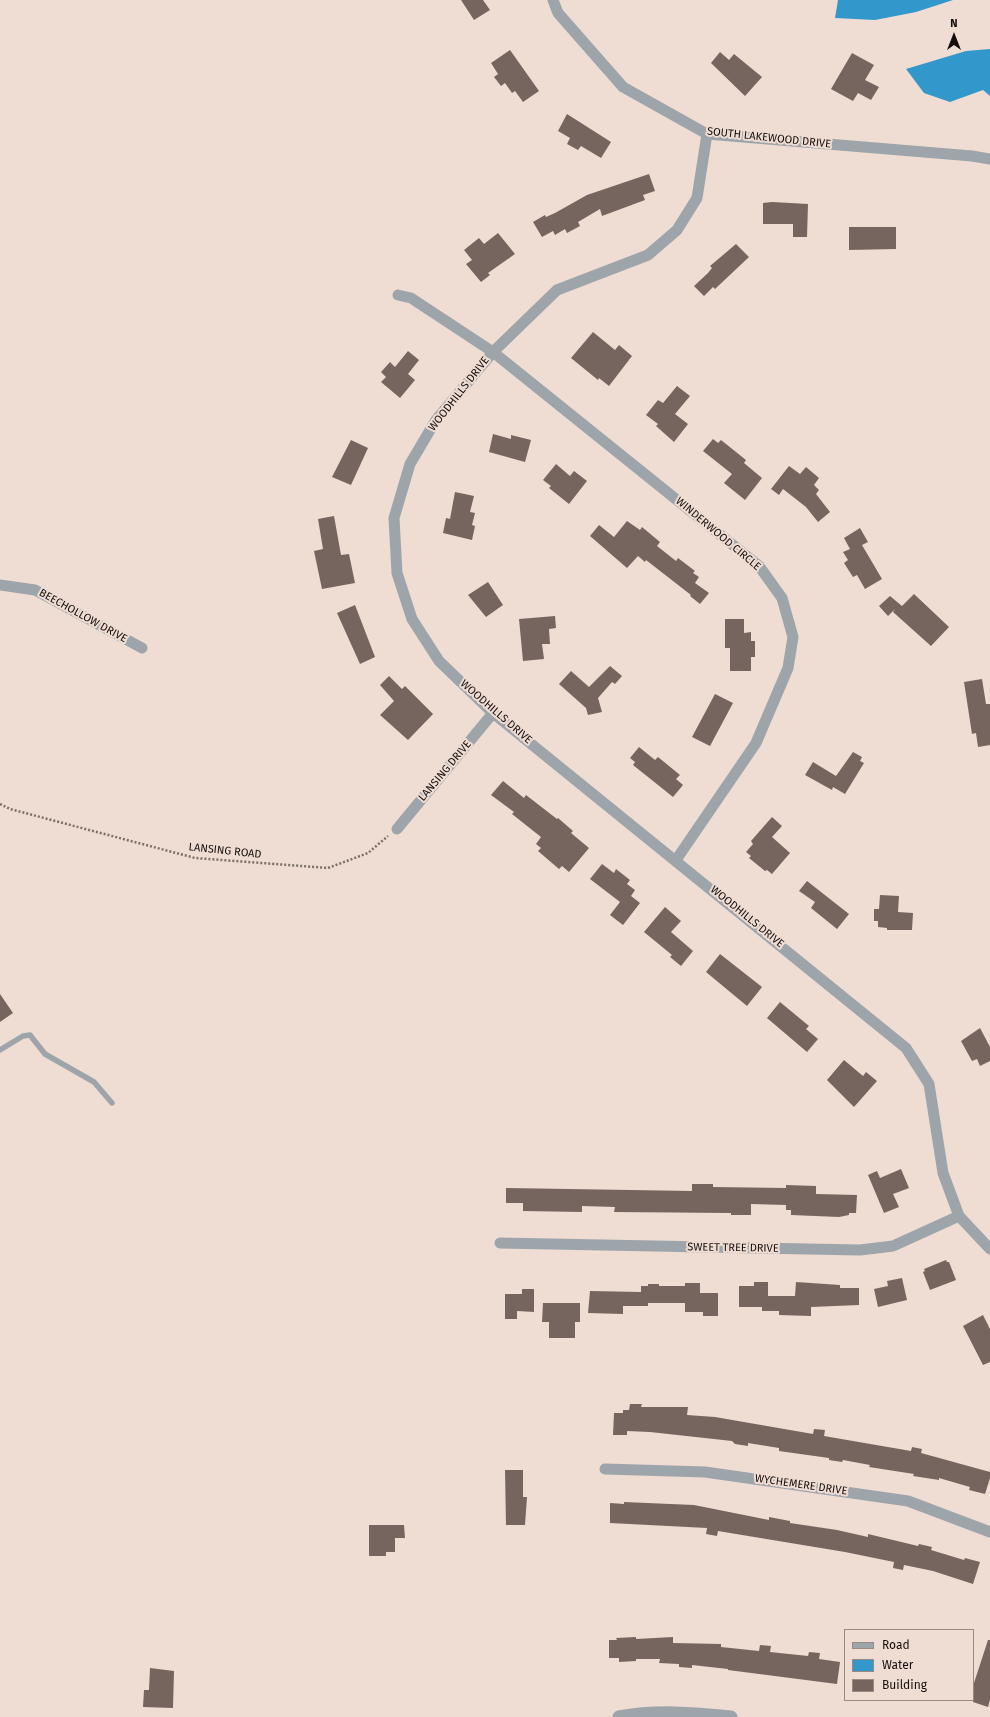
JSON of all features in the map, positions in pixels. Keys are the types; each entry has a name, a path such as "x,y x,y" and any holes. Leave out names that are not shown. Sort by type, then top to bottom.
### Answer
{"street":[{"name":"SOUTH LAKEWOOD DRIVE","path":"552,0 558,13 622,87 707,134 972,156 990,159"},
{"name":"WOODHILLS DRIVE","path":"707,134 697,198 677,230 648,255 557,290 493,352 432,426 410,464 394,518 397,573 412,618 440,661 493,713 906,1048 929,1084 943,1173 959,1216 990,1249"},
{"name":"WINDERWOOD CIRCLE","path":"398,295 411,298 493,352 759,566 782,598 793,637 788,668 756,743 676,860"},
{"name":"BEECHOLLOW DRIVE","path":"0,585 36,590 142,648"},
{"name":"LANSING DRIVE","path":"397,828 493,713"},
{"name":"SWEET TREE DRIVE","path":"500,1243 860,1250 893,1246 959,1216"},
{"name":"WYCHEMERE DRIVE","path":"605,1469 705,1472 908,1501 990,1532"},
{"path":"619,1717 670,1713 731,1717"}],"lane":[{"path":"0,1050 23,1036 30,1035 45,1054 94,1082 112,1102"}],"path":[{"name":"LANSING ROAD","path":"0,804 10,809 195,858 328,868 368,853 397,828"}],"water":[{"path":"838,0 953,0 916,12 875,20 835,18"},
{"path":"990,49 990,96 983,90 950,102 924,93 906,69 966,51"}],"building":[{"path":"461,0 483,0 490,10 474,20"},
{"path":"510,50 539,91 523,102 515,91 512,93 505,83 501,86 494,77 498,74 491,63"},
{"path":"720,52 729,60 734,54 762,77 745,96 711,63"},
{"path":"852,53 874,65 865,80 879,87 871,100 858,93 853,101 831,89"},
{"path":"567,114 611,142 601,158 581,146 578,150 567,144 570,138 558,131"},
{"path":"649,174 655,191 643,195 645,200 602,216 600,209 578,222 580,226 567,233 565,229 555,235 553,231 542,237 533,222 545,215 546,217 555,213 587,195"},
{"path":"763,203 808,204 807,237 793,237 793,224 763,224"},
{"path":"849,227 896,227 896,249 849,250"},
{"path":"498,233 515,254 488,273 490,275 481,282 466,264 472,260 464,250 479,238 484,244"},
{"path":"736,244 749,257 715,289 713,287 704,296 694,286 712,268 710,266"},
{"path":"593,332 615,350 619,345 632,356 609,386 599,378 598,380 571,358"},
{"path":"408,351 419,360 408,374 415,380 400,398 381,382 386,377 381,372 390,362 395,367"},
{"path":"677,386 690,396 675,414 688,424 674,442 656,426 658,424 646,415 658,400 663,403"},
{"path":"493,434 511,439 511,435 531,440 525,462 489,452"},
{"path":"713,439 718,443 721,440 746,460 744,463 762,478 745,500 724,483 732,474 703,451"},
{"path":"351,440 368,448 351,485 332,477"},
{"path":"556,464 570,476 574,471 587,481 569,504 549,488 551,486 543,480"},
{"path":"789,466 800,474 806,467 819,478 814,485 819,490 816,494 830,512 818,522 806,507 783,489 779,495 771,489"},
{"path":"455,492 474,496 470,512 475,513 472,525 475,526 472,540 443,533 446,518 450,519"},
{"path":"334,516 341,555 349,554 355,583 322,589 314,551 323,549 318,519"},
{"path":"627,521 640,530 642,527 660,542 657,546 676,561 678,558 695,571 693,573 699,577 695,583 709,593 700,604 690,596 691,595 646,560 645,562 638,556 627,568 590,536 599,525 614,537"},
{"path":"860,528 868,542 862,545 882,579 865,589 857,575 853,577 844,563 848,560 843,552 850,549 844,538"},
{"path":"488,582 503,605 486,617 468,595"},
{"path":"914,594 949,627 931,646 893,612 895,609 888,616 879,606 890,596 902,606"},
{"path":"355,605 375,657 360,664 337,613"},
{"path":"555,616 556,628 549,629 550,644 542,644 544,659 523,661 519,619"},
{"path":"725,619 744,619 744,633 751,632 751,641 755,641 755,657 751,657 751,671 730,671 730,648 725,648"},
{"path":"610,666 622,676 615,684 612,682 598,698 602,712 588,715 586,708 559,684 571,671 589,687"},
{"path":"389,676 402,689 405,686 433,714 408,740 380,715 394,701 380,685"},
{"path":"982,679 986,704 990,704 990,745 978,747 976,733 972,734 964,682"},
{"path":"715,694 733,703 710,746 692,737"},
{"path":"639,747 655,760 658,757 680,775 676,779 683,785 673,797 633,765 635,762 630,758"},
{"path":"853,752 862,757 860,761 864,763 845,794 833,787 832,790 805,775 813,762 836,776"},
{"path":"503,781 524,798 526,795 557,819 558,818 573,831 571,833 589,848 569,872 562,866 559,869 538,851 541,848 536,844 541,837 512,814 514,812 491,795"},
{"path":"772,817 782,826 772,837 790,853 772,874 767,870 765,871 749,858 751,856 746,852 753,844 751,841"},
{"path":"602,864 614,873 616,869 630,880 627,884 635,890 631,896 640,903 623,925 610,915 620,902 590,879"},
{"path":"807,881 849,914 837,929 811,908 815,902 799,891"},
{"path":"880,895 899,896 898,912 913,913 912,930 887,930 887,928 878,927 878,921 874,921 874,909 879,909"},
{"path":"665,907 681,921 671,932 693,951 681,966 670,957 672,955 644,932"},
{"path":"720,954 762,987 747,1006 706,972"},
{"path":"0,994 13,1013 0,1022"},
{"path":"780,1002 809,1026 806,1029 818,1039 807,1052 767,1018"},
{"path":"980,1028 990,1047 990,1061 980,1066 977,1059 972,1061 961,1041"},
{"path":"844,1060 863,1076 866,1072 877,1081 854,1107 827,1080"},
{"path":"901,1169 909,1188 893,1194 899,1207 884,1213 868,1175 877,1171 880,1178"},
{"path":"692,1184 713,1184 713,1187 786,1188 786,1185 816,1186 816,1194 857,1195 856,1213 849,1213 849,1215 839,1217 791,1215 791,1210 786,1210 786,1205 751,1204 751,1215 731,1215 731,1213 614,1212 615,1207 582,1206 582,1212 523,1211 523,1203 506,1203 506,1188 692,1191"},
{"path":"946,1260 949,1262 956,1280 930,1290 923,1272 925,1271 924,1269"},
{"path":"902,1278 907,1300 878,1307 874,1289 888,1286 887,1281"},
{"path":"754,1282 768,1282 768,1296 795,1296 796,1282 840,1285 840,1288 859,1288 859,1305 811,1307 811,1316 779,1315 779,1311 762,1311 762,1307 739,1307 739,1286 754,1286"},
{"path":"685,1283 700,1283 700,1293 718,1293 718,1316 703,1316 703,1312 685,1312 685,1303 648,1303 648,1306 623,1306 623,1314 588,1313 590,1291 641,1292 641,1286 648,1286 648,1284 659,1284 659,1286 685,1286"},
{"path":"522,1289 534,1289 534,1312 517,1311 517,1319 505,1319 505,1294 522,1294"},
{"path":"543,1303 580,1303 580,1322 575,1322 575,1338 549,1338 549,1322 542,1322"},
{"path":"983,1315 990,1329 990,1362 983,1365 963,1326"},
{"path":"630,1404 642,1404 641,1407 688,1407 687,1415 715,1417 813,1434 814,1429 825,1430 824,1436 911,1451 912,1447 922,1449 921,1453 990,1472 990,1478 985,1494 969,1490 970,1487 939,1478 939,1480 913,1476 914,1474 869,1467 870,1465 843,1460 842,1462 829,1460 829,1458 779,1451 779,1448 748,1443 748,1446 735,1444 732,1441 650,1432 627,1431 627,1435 613,1435 614,1413 623,1413 623,1410 629,1410"},
{"path":"505,1470 523,1470 523,1497 527,1497 525,1525 506,1525"},
{"path":"624,1502 694,1505 769,1520 769,1517 790,1521 790,1523 837,1530 868,1537 868,1534 918,1546 919,1544 932,1547 931,1550 964,1560 965,1558 980,1562 973,1584 933,1571 904,1565 903,1570 893,1568 894,1562 845,1552 718,1531 717,1536 706,1534 707,1528 610,1523 610,1503 624,1504"},
{"path":"369,1525 404,1525 405,1538 395,1538 395,1552 386,1552 386,1556 369,1556"},
{"path":"636,1637 636,1639 673,1637 673,1643 721,1644 721,1647 759,1651 760,1645 771,1646 770,1652 808,1656 809,1652 820,1653 819,1659 840,1662 837,1684 692,1665 692,1668 679,1667 679,1664 659,1663 660,1659 636,1659 636,1661 619,1662 619,1658 609,1658 609,1640 617,1640 616,1638"},
{"path":"988,1640 990,1640 990,1700 988,1707 973,1702 974,1683"},
{"path":"150,1668 174,1671 173,1708 143,1707 144,1690 149,1690"}]}
